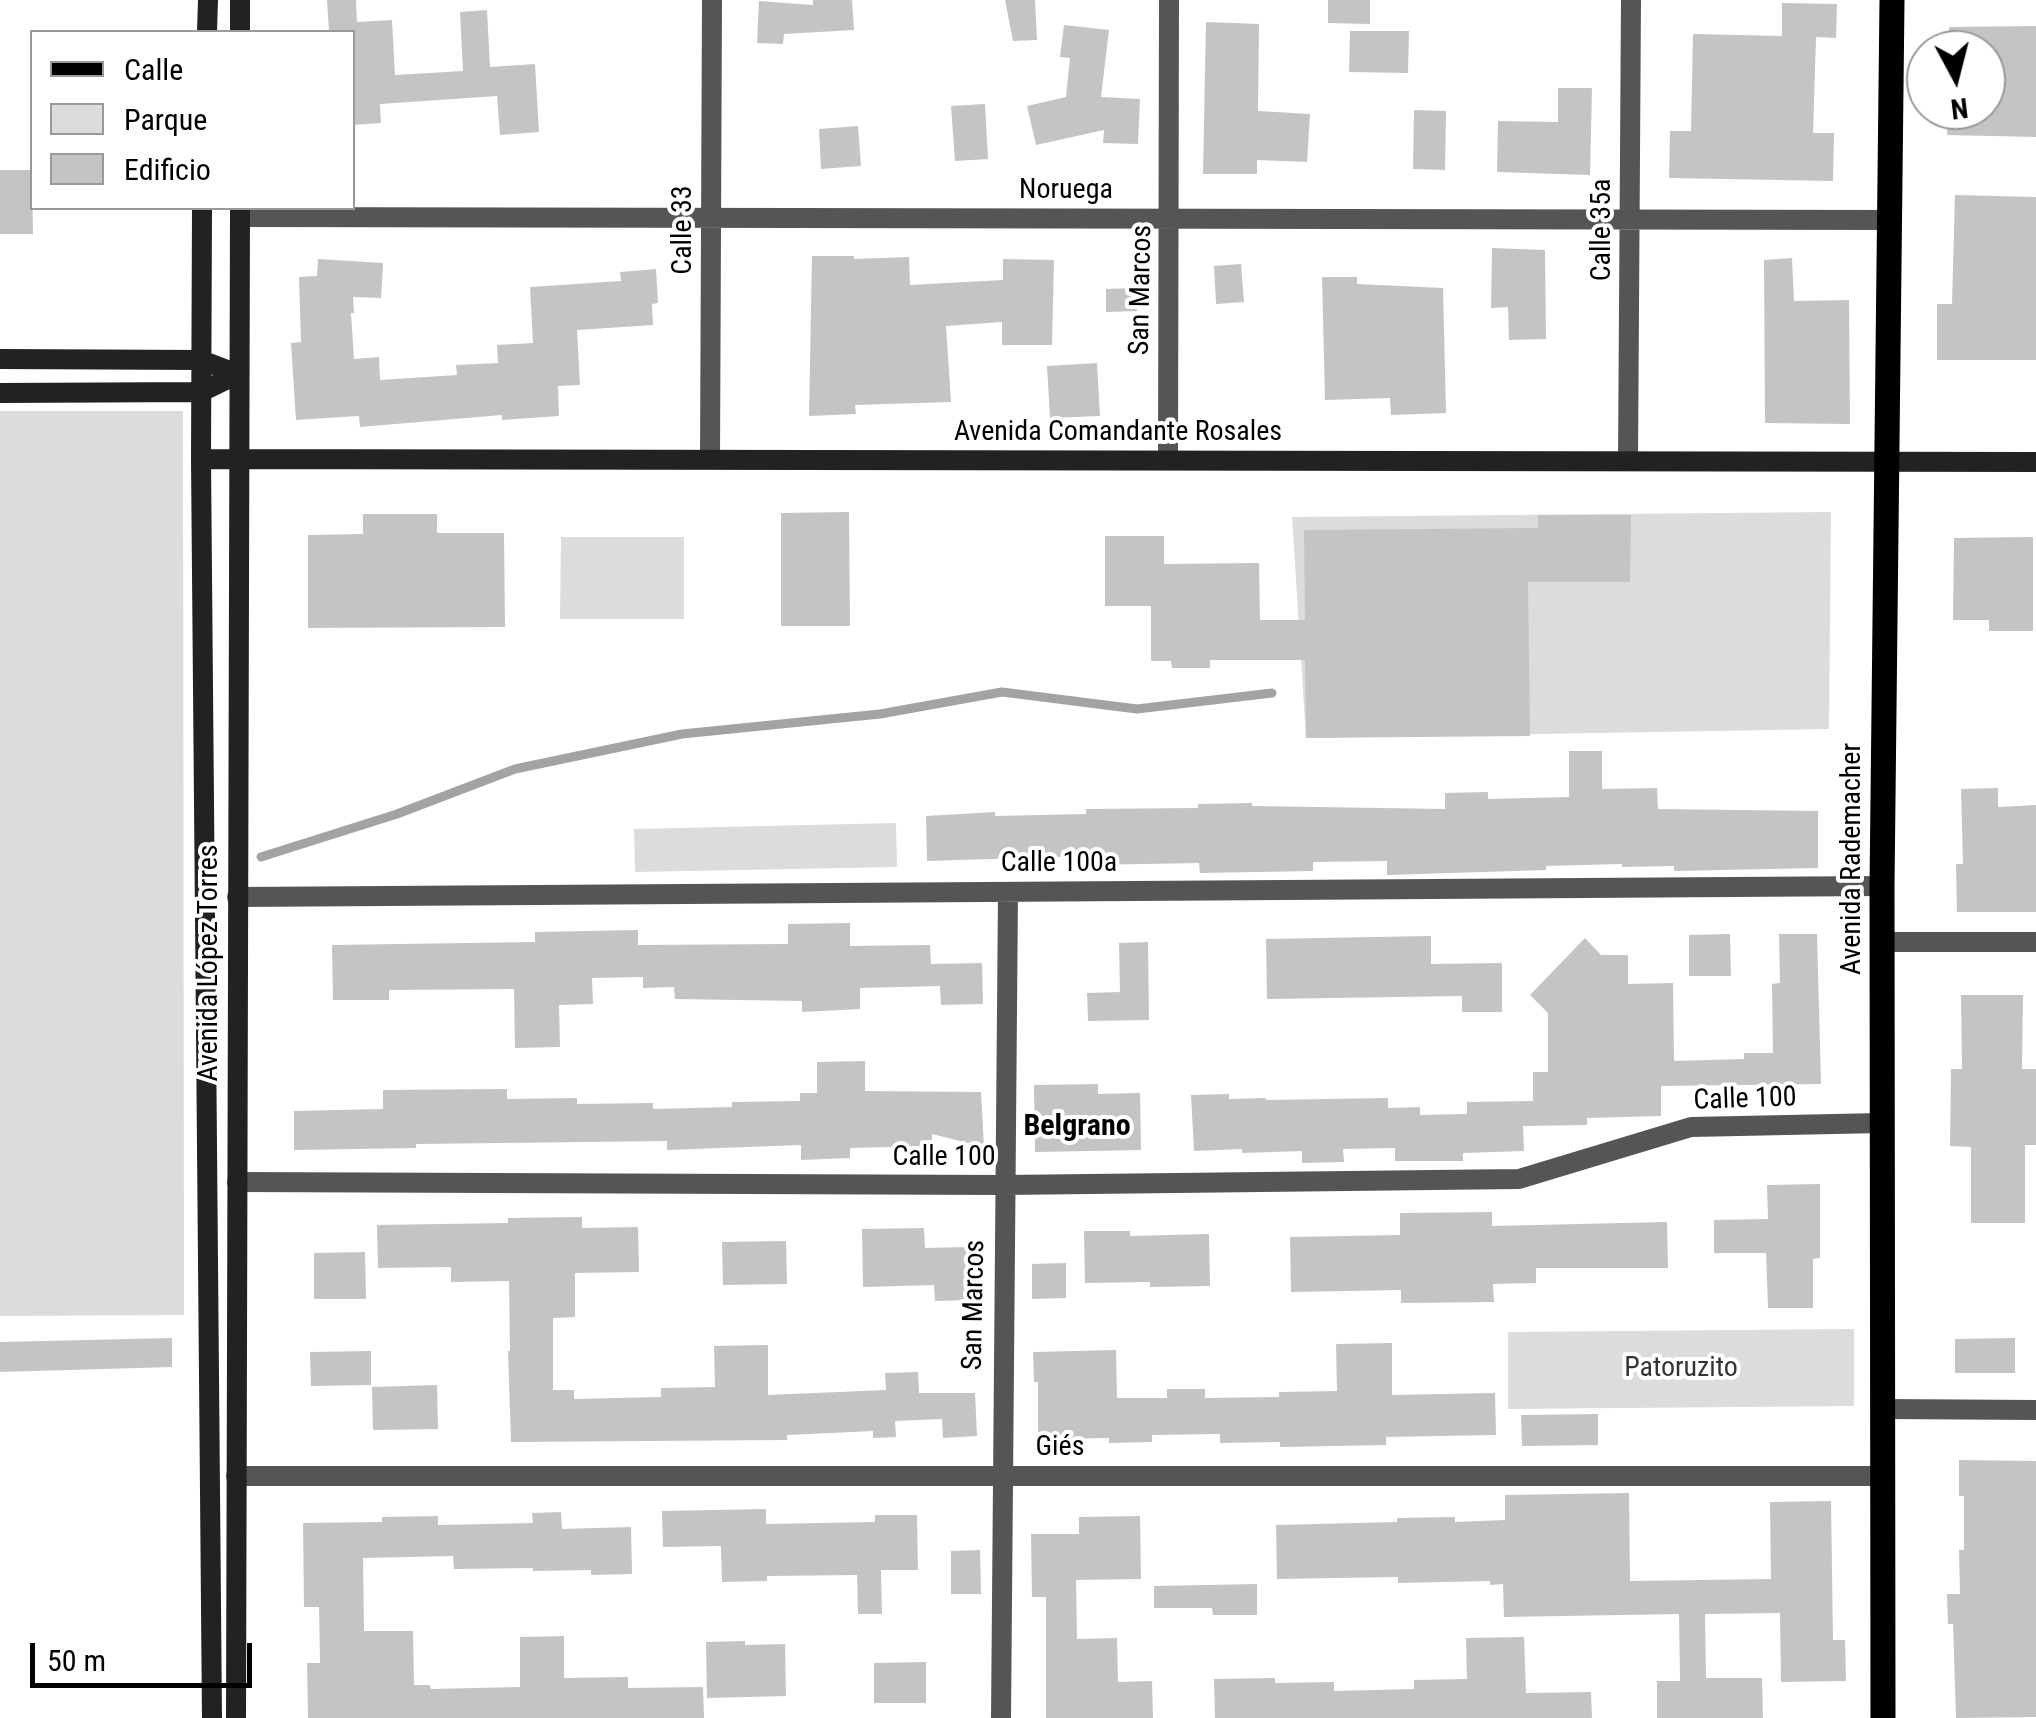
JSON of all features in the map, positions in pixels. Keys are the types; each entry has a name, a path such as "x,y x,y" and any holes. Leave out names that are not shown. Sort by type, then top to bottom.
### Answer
{"main road":[{"path":"208,0 208,30"},
{"path":"240,0 240,30"},
{"name":"Avenida Rademacher","path":"1882,1718 1882,886 1892,0"},
{"name":"Avenida López Torres","path":"202,210 212,1718"},
{"name":"Avenida López Torres","path":"236,1718 240,212"},
{"path":"0,359 201,360 238,374"},
{"path":"0,394 201,392 238,374"},
{"name":"Avenida Comandante Rosales","path":"201,459 2036,462"}],"street":[{"name":"Calle 33","path":"710,460 712,0"},
{"name":"San Marcos","path":"1168,460 1169,0"},
{"name":"Calle 35a","path":"1628,461 1631,0"},
{"name":"Noruega","path":"240,212 712,218 1892,220"},
{"name":"Calle 100a","path":"238,897 1882,886"},
{"name":"San Marcos","path":"1000,1718 1008,892"},
{"path":"1882,942 2036,942"},
{"name":"Calle 100","path":"237,1182 1004,1185 1519,1179 1691,1127 1882,1123"},
{"path":"1882,1410 2036,1410"},
{"name":"Giés","path":"236,1476 1883,1476"}],"green space":[{"path":"0,411 183,411 184,1315 0,1316"},
{"path":"1831,512 1829,729 1306,738 1292,517"},
{"path":"561,537 684,537 684,619 560,619"},
{"path":"896,823 897,867 635,872 634,829"},
{"name":"Patoruzito","path":"1854,1329 1854,1406 1508,1409 1508,1332"}],"building":[{"path":"327,0 356,0 357,22 392,20 395,75 463,71 460,12 487,10 490,67 535,64 539,132 500,135 497,96 380,104 381,123 355,125 355,30 329,30"},
{"path":"813,0 852,0 854,30 784,34 783,44 757,43 759,1 813,5"},
{"path":"1005,0 1035,0 1037,40 1013,41"},
{"path":"1328,0 1370,0 1370,24 1328,23"},
{"path":"1782,3 1837,4 1836,38 1816,37 1813,133 1834,133 1833,181 1669,178 1670,131 1691,131 1693,34 1782,36"},
{"path":"1206,22 1259,24 1258,111 1310,114 1307,162 1257,160 1257,174 1203,174"},
{"path":"1064,25 1109,30 1101,97 1140,99 1138,144 1103,143 1104,130 1036,145 1027,106 1066,97 1070,58 1060,57"},
{"path":"2036,26 2036,137 1947,135 1947,130 2006,130 2006,30 1949,27"},
{"path":"1350,31 1409,31 1408,73 1349,72"},
{"path":"1558,88 1592,88 1590,175 1497,172 1498,121 1558,122"},
{"path":"985,104 988,159 955,161 951,106"},
{"path":"1414,110 1446,111 1445,170 1413,169"},
{"path":"858,126 861,166 821,169 819,129"},
{"path":"0,170 30,170 33,234 0,234"},
{"path":"1955,195 2036,197 2036,360 1937,360 1937,304 1952,304"},
{"path":"1492,248 1545,250 1546,339 1509,340 1508,307 1491,308"},
{"path":"812,256 909,257 910,285 1003,280 1003,259 1054,260 1052,345 1002,345 1002,322 946,326 951,402 855,405 856,414 809,416"},
{"path":"1792,258 1794,301 1849,300 1850,424 1765,423 1764,260"},
{"path":"318,259 383,263 381,298 353,297 351,313 354,359 379,357 380,380 457,375 456,365 498,363 497,345 533,343 530,287 621,281 620,272 656,269 658,303 652,304 653,325 577,330 580,385 558,386 559,416 502,420 502,415 360,427 359,416 296,420 291,343 301,342 299,277 317,276"},
{"path":"1241,264 1244,302 1216,304 1214,266"},
{"path":"1322,277 1357,277 1357,284 1443,288 1446,413 1391,415 1390,398 1325,400"},
{"path":"1136,288 1137,311 1106,312 1106,289"},
{"path":"1097,363 1100,416 1050,418 1047,366"},
{"path":"849,512 850,626 781,626 781,513"},
{"path":"363,514 437,514 437,533 504,533 505,627 308,628 308,535 363,534"},
{"path":"1538,515 1631,515 1630,582 1528,582 1530,736 1306,738 1305,660 1210,660 1210,668 1172,668 1171,661 1151,661 1151,606 1105,606 1105,536 1164,536 1164,564 1259,563 1260,620 1305,620 1304,530 1538,528"},
{"path":"2033,537 2033,631 1989,631 1989,620 1953,620 1954,538"},
{"path":"1569,751 1602,751 1602,789 1657,788 1658,809 1818,811 1818,868 1674,871 1674,866 1622,864 1387,875 1387,861 1313,862 1313,871 1200,873 1199,863 1087,865 1087,856 927,861 926,816 995,812 995,816 1086,814 1086,809 1198,808 1198,804 1252,803 1445,809 1445,793 1488,792 1488,799 1569,797"},
{"path":"1998,788 1998,807 2036,805 2036,912 1957,912 1956,864 1963,864 1961,789"},
{"path":"850,923 850,946 930,945 931,964 982,963 983,1004 941,1005 940,986 860,988 860,1009 802,1012 802,1001 675,999 674,987 643,988 643,977 592,978 593,1004 559,1005 560,1047 515,1048 514,989 389,990 389,1000 333,1000 332,945 535,942 535,932 638,930 638,945 788,944 788,924"},
{"path":"1730,934 1731,976 1689,976 1689,935"},
{"path":"1779,934 1817,934 1821,1084 1661,1086 1661,1116 1587,1118 1587,1125 1523,1126 1524,1151 1463,1153 1463,1161 1395,1161 1395,1148 1343,1149 1344,1162 1302,1163 1302,1151 1194,1151 1191,1095 1229,1094 1229,1099 1266,1100 1388,1098 1388,1108 1420,1107 1420,1115 1467,1114 1467,1102 1533,1101 1533,1072 1548,1072 1548,1013 1530,995 1585,938 1601,955 1628,955 1628,984 1673,983 1674,1061 1744,1059 1744,1053 1773,1053 1772,984 1780,983"},
{"path":"1431,936 1431,964 1502,963 1502,1012 1462,1012 1462,996 1267,999 1266,939"},
{"path":"1148,942 1149,1020 1088,1021 1087,993 1120,992 1119,943"},
{"path":"1961,995 2023,995 2022,1069 2036,1069 2036,1145 2025,1145 2025,1223 1971,1223 1971,1147 1950,1146 1951,1069 1962,1069"},
{"path":"865,1061 865,1091 981,1092 984,1147 932,1134 932,1146 850,1148 850,1158 801,1160 801,1145 667,1150 667,1141 416,1144 416,1148 294,1150 294,1111 383,1109 383,1090 507,1089 507,1099 577,1098 577,1104 653,1103 653,1109 732,1107 732,1102 800,1101 800,1093 817,1093 817,1062"},
{"path":"1098,1084 1098,1094 1140,1093 1141,1150 1035,1152 1034,1085"},
{"path":"1820,1184 1820,1258 1813,1259 1813,1308 1768,1308 1766,1253 1714,1253 1714,1220 1768,1219 1767,1185"},
{"path":"1492,1212 1492,1226 1667,1222 1668,1268 1536,1268 1536,1283 1493,1284 1494,1302 1401,1303 1401,1290 1291,1292 1290,1237 1400,1235 1400,1213"},
{"path":"582,1217 582,1228 638,1227 639,1272 575,1273 575,1317 553,1318 553,1390 574,1390 574,1399 661,1397 661,1388 715,1387 714,1346 768,1345 768,1395 886,1390 885,1373 918,1372 919,1393 975,1393 977,1436 943,1438 942,1419 895,1421 896,1437 873,1438 873,1431 787,1435 787,1440 511,1442 509,1281 451,1282 451,1267 378,1268 377,1225 508,1223 508,1218"},
{"path":"924,1228 925,1248 968,1247 969,1300 935,1301 934,1285 863,1287 862,1229"},
{"path":"1084,1231 1130,1231 1130,1236 1209,1234 1210,1286 1085,1283"},
{"path":"786,1241 787,1284 723,1285 722,1242"},
{"path":"365,1252 366,1299 314,1299 314,1253"},
{"path":"1066,1263 1066,1298 1032,1299 1032,1264"},
{"path":"172,1338 172,1367 0,1372 0,1342"},
{"path":"2015,1338 2015,1373 1955,1373 1955,1339"},
{"path":"1392,1343 1392,1395 1495,1393 1496,1435 1386,1437 1386,1445 1280,1447 1280,1442 1220,1443 1220,1434 1152,1435 1152,1442 1038,1439 1038,1382 1034,1382 1033,1352 1116,1350 1117,1398 1167,1398 1167,1389 1205,1389 1205,1398 1279,1397 1279,1392 1337,1391 1336,1344"},
{"path":"371,1351 371,1385 311,1386 310,1352"},
{"path":"437,1385 438,1429 373,1430 372,1387"},
{"path":"1598,1414 1598,1445 1522,1446 1521,1415"},
{"path":"1959,1460 2036,1461 2036,1717 1956,1718 1953,1624 1948,1624 1947,1594 1960,1594 1959,1550 1964,1550"},
{"path":"1629,1493 1630,1581 1771,1579 1770,1502 1831,1501 1833,1640 1845,1640 1846,1681 1781,1682 1780,1613 1705,1614 1706,1678 1762,1678 1763,1718 1657,1718 1657,1681 1680,1681 1679,1614 1504,1617 1503,1584 1490,1585 1490,1581 1398,1583 1398,1577 1277,1579 1276,1525 1397,1522 1397,1518 1505,1520 1505,1495"},
{"path":"766,1509 766,1524 875,1522 875,1515 917,1515 918,1570 881,1570 882,1614 858,1614 857,1575 767,1576 767,1581 722,1582 721,1546 663,1547 662,1511"},
{"path":"561,1512 562,1529 631,1527 632,1574 591,1575 591,1570 533,1568 454,1569 453,1556 363,1558 364,1631 413,1631 414,1685 430,1685 431,1689 520,1687 520,1637 564,1636 564,1678 628,1677 628,1688 703,1687 704,1718 308,1718 307,1663 320,1663 319,1607 304,1607 303,1523 382,1522 382,1517 438,1516 438,1525 533,1523 532,1513"},
{"path":"1140,1516 1141,1579 1076,1580 1077,1639 1117,1638 1118,1682 1152,1681 1153,1718 1046,1718 1046,1597 1032,1597 1031,1534 1079,1534 1079,1517"},
{"path":"980,1550 981,1594 951,1594 951,1551"},
{"path":"1257,1584 1257,1615 1213,1615 1212,1608 1154,1608 1154,1586"},
{"path":"1524,1637 1526,1693 1591,1692 1592,1718 1215,1718 1214,1679 1334,1682 1334,1691 1414,1689 1414,1680 1467,1679 1466,1638"},
{"path":"745,1641 745,1645 785,1644 786,1696 707,1698 706,1642"},
{"path":"926,1662 926,1703 874,1703 874,1663"}],"waterway":[{"path":"261,857 397,814 515,769 682,734 880,714 1002,692 1137,709 1272,693"}],"district":[{"name":"Belgrano","path":"1077,1127"}]}
